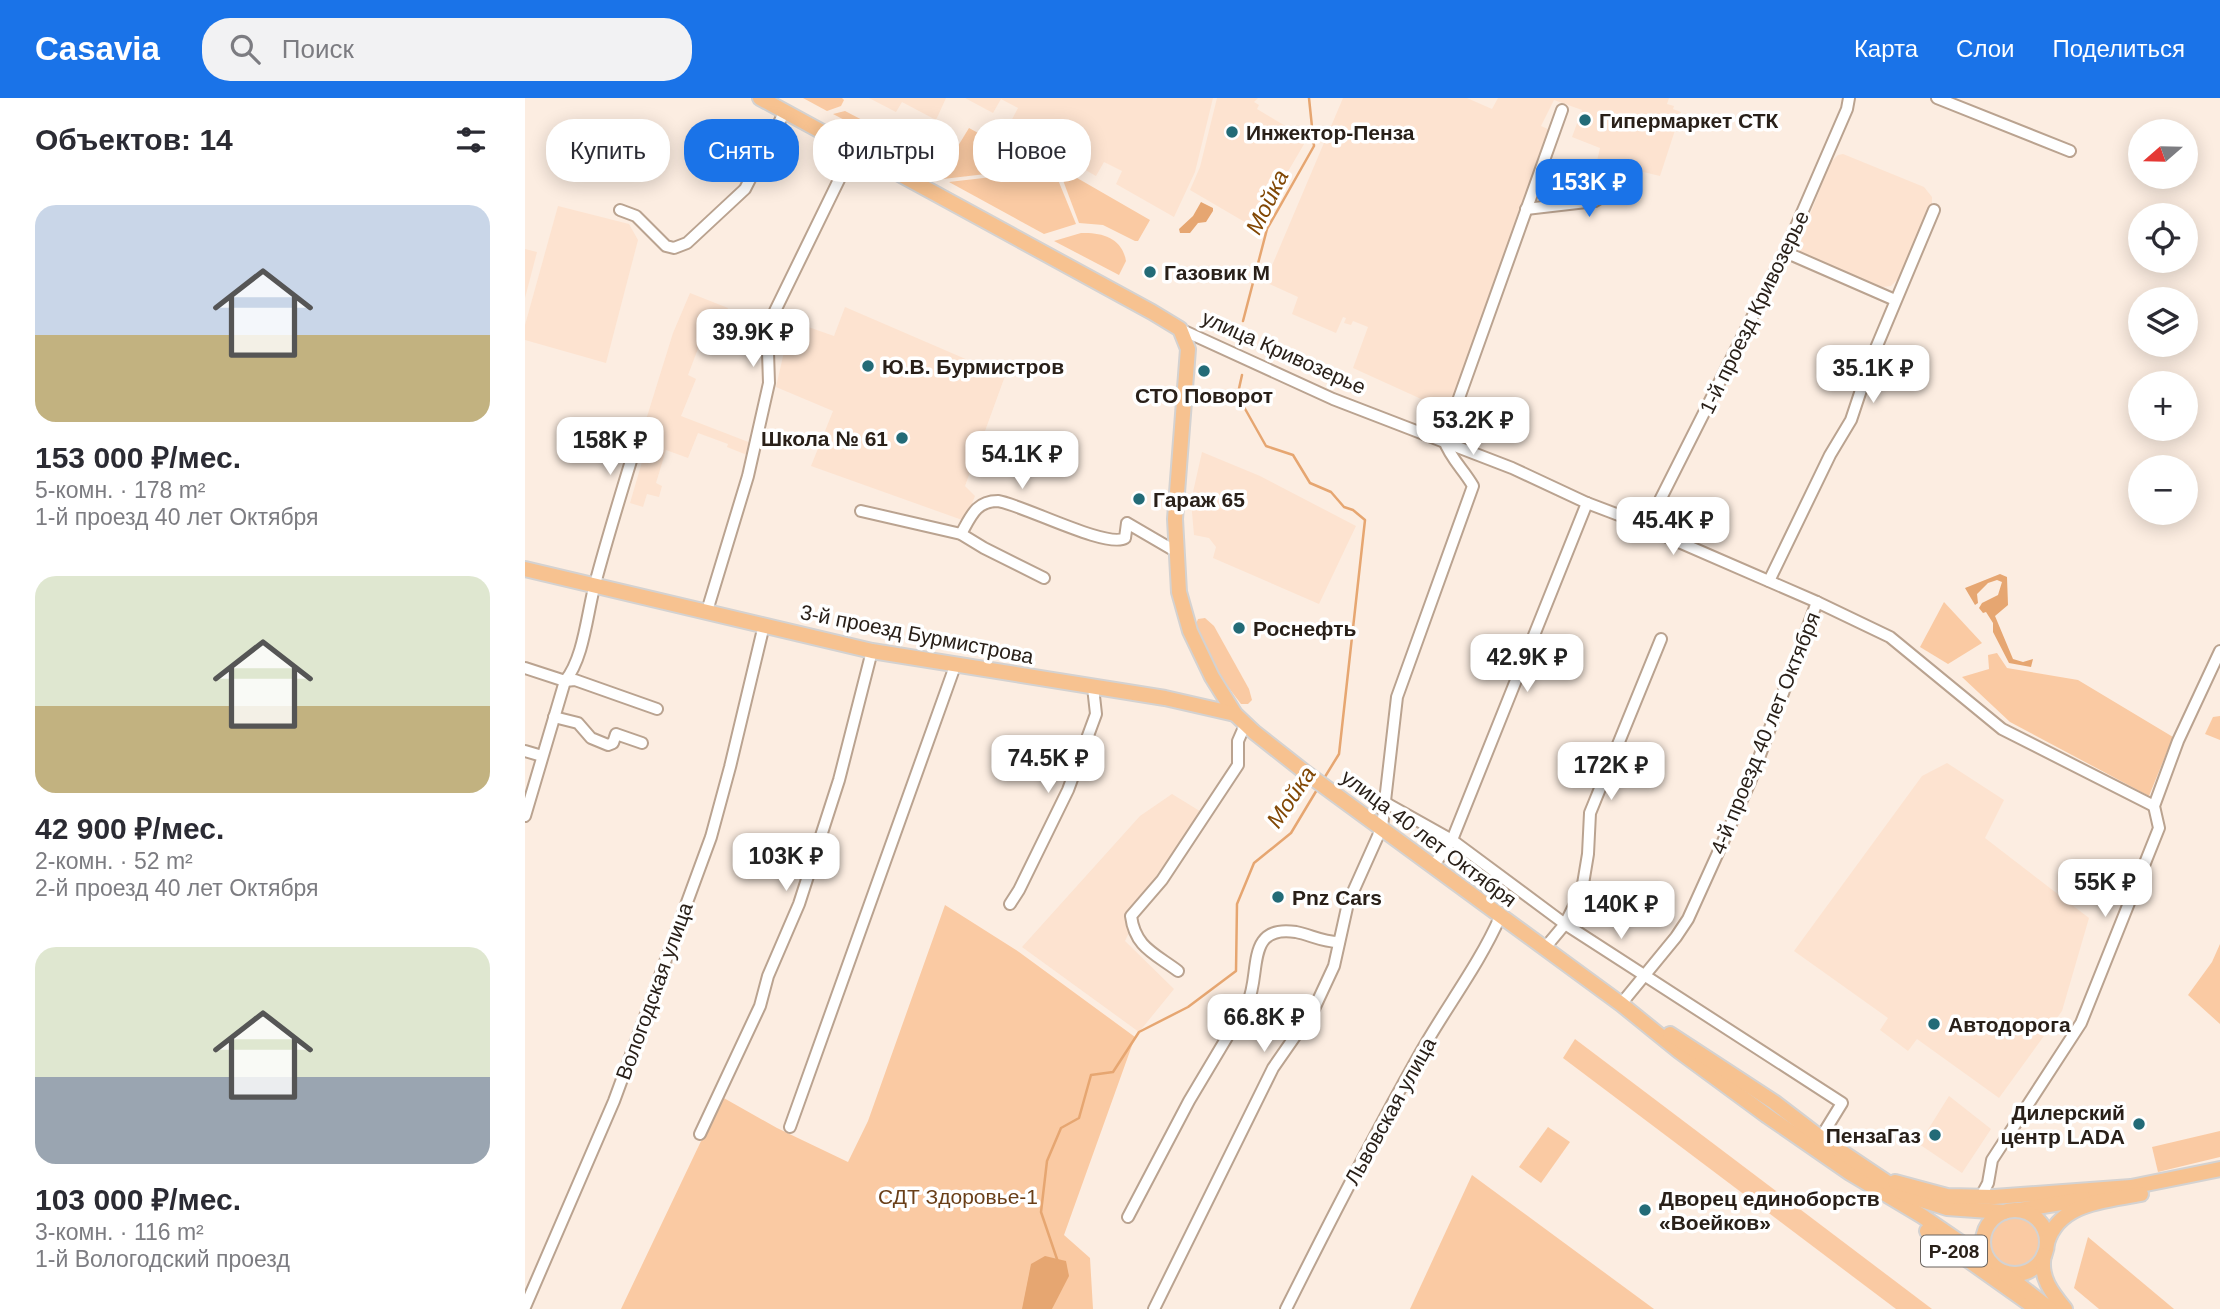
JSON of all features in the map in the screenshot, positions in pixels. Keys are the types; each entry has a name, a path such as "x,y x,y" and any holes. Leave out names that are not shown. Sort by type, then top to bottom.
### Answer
{"main road":[{"name":"улица Кривозерье","path":"760,98 813,126"},
{"name":"улица Кривозерье","path":"915,182 1116,291 1179,329 1188,349 1175,519 1179,592 1190,631 1212,677 1235,713"},
{"name":"3-й проезд Бурмистрова","path":"525,569 872,652 1204,705 1235,713"},
{"name":"улица 40 лет Октября","path":"1235,713 1245,725 1306,773 1621,1004 1679,1051 1877,1183 2050,1309"},
{"path":"1638,1017 1685,1043 1774,1102 1805,1126 1817,1143"},
{"name":"улица 40 лет Октября","path":"1817,1143 1837,1149 1877,1183 1896,1207 2037,1309"},
{"path":"1877,1183 1947,1196 1987,1193 2046,1194 2131,1188 2220,1169"},
{"path":"2065,1309 2049,1288 2045,1277 2045,1250 2045,1233 2036,1218 2026,1212 2009,1211 1990,1222 1985,1232 1984,1249 1996,1268 2012,1274 2029,1271 2038,1265 2045,1250 2052,1230 2062,1217 2079,1208 2220,1178"},
{"name":"улица 40 лет Октября","path":"1877,1183 1934,1205 1960,1210 2009,1211 2131,1188"}],"street":[{"name":"1-й проезд Кривозерье","path":"1649,522 1785,252 1847,109 1849,98"},
{"path":"1937,98 2070,151"},
{"path":"1154,1309 1273,1068 1317,1004 1334,966 1355,884 1382,827 1397,697 1473,486 1464,471 1448,454 1444,440 1562,110"},
{"path":"620,210 636,216 666,246 674,248 687,243 745,189 785,111"},
{"path":"1526,209 1595,201 1605,195 1617,171"},
{"path":"707,611 748,476 763,410 769,383 768,352 775,311 838,182"},
{"path":"1769,581 1830,456 1851,420 1871,360 1934,210"},
{"path":"1785,252 1895,300"},
{"name":"улица Кривозерье","path":"1179,329 1333,399 1444,440 1587,503 1624,517 1649,522 1665,536 1891,637 2002,729 2154,806"},
{"path":"525,816 565,681 571,673 579,648 594,585 638,438"},
{"path":"961,534 977,507 998,500 1080,531 1118,540 1125,538 1127,523 1175,551"},
{"path":"1433,866 1452,840 1587,503"},
{"path":"861,511 961,534 1044,578"},
{"name":"4-й проезд 40 лет Октября","path":"1621,1004 1676,937 1693,907 1750,782 1817,602"},
{"name":"Вологодская улица","path":"525,1307 614,1101 711,837 764,625"},
{"path":"1544,949 1565,924 1582,890 1588,854 1590,813 1661,639"},
{"path":"2009,1211 1987,1193 1993,1160 2081,1023 2159,828 2154,806 2178,741 2220,651"},
{"path":"700,1134 760,1006 768,976 799,904 839,780 872,652"},
{"path":"790,1127 955,666"},
{"path":"525,668 565,681 575,680 657,709"},
{"path":"1010,904 1020,890 1068,790 1096,714 1093,687"},
{"path":"554,716 578,723 591,738 608,745 613,743 616,734 642,743"},
{"path":"1178,971 1138,941 1131,916 1161,880 1238,765 1238,741 1245,725"},
{"path":"525,751 542,756"},
{"path":"1386,803 1452,840 1565,924 1842,1103 1817,1143"},
{"name":"Львовская улица","path":"1286,1309 1418,1056 1487,944 1500,917"},
{"path":"1128,1217 1189,1101 1248,1002 1258,948 1263,941 1273,934 1286,932 1300,933 1322,941 1339,942"},
{"path":"1805,1126 1822,1122 1835,1113"},
{"path":"1835,1113 1831,1128 1837,1149"}],"shaded area":[{"path":"869,98 946,98 936,119 902,102 896,112"},
{"path":"965,98 1213,98 1195,172 1174,217 1116,184 1122,171 1104,162 1096,176 1091,173 1091,119 1012,119 1018,108 1001,99 993,113"},
{"path":"1217,98 1258,98 1254,102 1259,105 1257,109 1307,139 1255,228 1190,190 1200,167"},
{"path":"1343,98 1467,98 1492,109 1498,98 1669,98 1667,104 1681,112 1660,176 1597,161 1600,148 1572,137 1582,110 1554,100 1541,126 1559,134 1456,417 1428,409 1430,403 1353,368 1368,327 1353,321 1351,325 1344,323 1346,318 1343,317 1336,333 1292,314 1298,297 1265,282"},
{"path":"1843,154 1924,187 1932,197 1932,203 1901,276 1891,286 1883,287 1796,251 1830,163"},
{"path":"1201,202 1213,208 1206,222 1198,223 1190,233 1180,233 1179,229 1193,216"},
{"path":"558,206 629,224 638,240 606,363 525,340 525,325"},
{"path":"525,249 537,252 525,298"},
{"path":"690,293 728,308 711,350 699,346 688,375 696,379 681,416 751,443 747,455 727,447 728,444 698,433 688,458 666,450 656,483 662,486 659,497 647,494 643,507 630,503 644,455 636,452 673,333"},
{"name":"Школа № 61","path":"845,307 1005,376 965,486 975,496 965,521 811,466 833,411 776,387 791,321 834,336"},
{"path":"1202,452 1260,476 1356,526 1319,604 1213,558 1216,547 1209,538 1194,535 1191,501"},
{"path":"2000,574 2007,577 2008,605 1995,616 2013,659 2023,662 2033,659 2031,667 2009,663 1993,632 1993,623 1986,612 1983,613 1979,608 1982,603 1998,595 2002,582 1997,580 1988,583 1977,594 1978,603 1975,605 1965,588"},
{"path":"1947,763 2004,800 1985,838 2089,918 2062,1011 1999,1098 1917,1039 1908,1051 1880,1030 1888,1018 1794,951 1922,776"},
{"path":"1172,794 1203,813 1158,873 1125,941 1174,989 1139,1032 1022,947 1140,816"},
{"path":"1949,1096 1991,1129 1962,1173 1919,1144"},
{"path":"1045,1256 1066,1261 1069,1276 1052,1309 1022,1309 1031,1264"}],"green space":[{"path":"803,98 844,100 841,106 827,111"},
{"path":"845,111 860,119 843,119 833,114"},
{"path":"969,128 973,130 973,176 959,177 959,144"},
{"path":"949,182 1059,182 1076,224 1044,234"},
{"path":"1064,182 1084,182 1150,220 1138,241 1103,225 1079,223"},
{"path":"1081,233 1103,235 1116,242 1126,261 1119,275 1054,241"},
{"path":"1944,602 1982,643 1948,664 1920,647"},
{"path":"1205,618 1214,626 1249,689 1252,700 1248,704 1241,704 1210,663 1196,624 1198,619"},
{"path":"1997,653 2007,668 2078,680 2173,737 2149,796 2010,722 1962,677 1989,669 1988,655"},
{"path":"2220,716 2220,740 2205,734 2213,717"},
{"name":"СДТ Здоровье-1","path":"945,905 1019,952 1135,1037 1064,1235 1090,1258 1093,1309 621,1309 722,1097 777,1128 848,1162 868,1121"},
{"path":"2220,944 2220,1024 2188,995 2212,962"},
{"path":"1575,1039 1932,1309 1896,1309 1563,1058"},
{"path":"1548,1127 1570,1142 1541,1183 1519,1167"},
{"path":"2220,1131 2220,1157 2158,1172 2152,1147"},
{"path":"1472,1175 1654,1309 1410,1309"},
{"path":"2015,1215 2034,1223 2042,1242 2034,1261 2015,1269 1996,1261 1988,1242 1996,1223"},
{"path":"2088,1237 2174,1309 2099,1309 2074,1288"}],"waterway":[{"name":"Мойка","path":"1243,321 1267,229 1314,146 1309,98"},
{"name":"Мойка","path":"1242,375 1236,402 1244,407 1266,446 1293,455 1310,483 1331,492 1344,507 1353,510 1365,520 1339,754 1323,780"},
{"name":"Мойка","path":"1058,1262 1041,1212 1047,1161 1061,1128 1079,1118 1091,1075 1113,1072 1139,1032 1188,1007 1236,971 1237,904 1254,863 1291,833 1318,788"}],"place":[{"name":"Гипермаркет СТК","path":"1585,120"},
{"name":"Инжектор-Пенза","path":"1232,132"},
{"name":"Газовик М","path":"1150,272"},
{"name":"Ю.В. Бурмистров","path":"868,366"},
{"name":"СТО Поворот","path":"1204,371"},
{"name":"Школа № 61","path":"902,438"},
{"name":"Гараж 65","path":"1139,499"},
{"name":"Роснефть","path":"1239,628"},
{"name":"Pnz Cars","path":"1278,897"},
{"name":"Автодорога","path":"1934,1024"},
{"name":"Дилерский центр LADA","path":"2139,1124"},
{"name":"ПензаГаз","path":"1935,1135"},
{"name":"Дворец единоборств «Воейков»","path":"1645,1210"}]}
